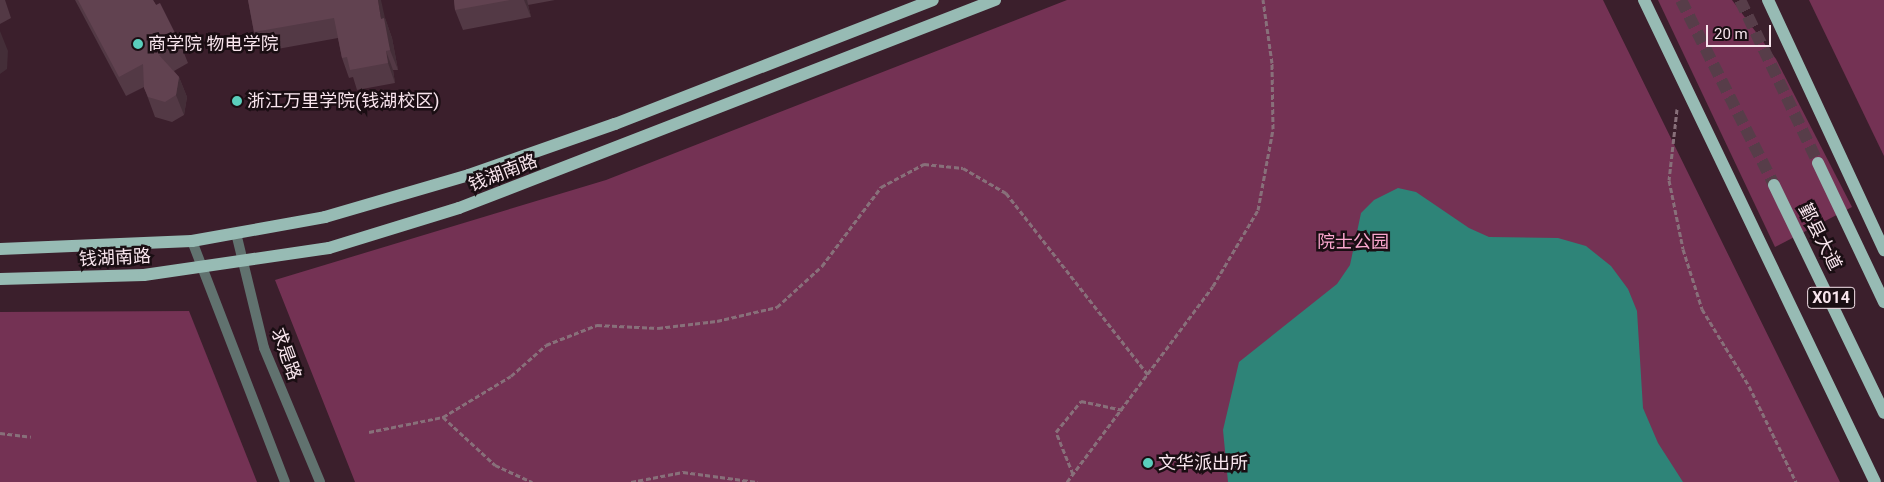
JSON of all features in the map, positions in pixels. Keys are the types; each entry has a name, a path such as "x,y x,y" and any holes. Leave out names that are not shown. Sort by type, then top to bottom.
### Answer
{"main road":[{"name":"钱湖南路","path":"0,249 192,241 325,217 469,175 615,124 933,0"},
{"name":"钱湖南路","path":"0,279 144,275 329,248 459,208 994,0"},
{"path":"1644,0 1874,482"},
{"path":"1768,0 1884,250"},
{"name":"鄞县大道","path":"1818,163 1884,302"},
{"name":"鄞县大道","path":"1774,185 1884,414"}],"street":[{"name":"求是路","path":"236,233 264,348 320,482"},
{"path":"192,241 285,482"}],"path":[{"path":"1066,482 1123,410 1213,286 1258,210 1273,129 1272,63 1263,0"},
{"path":"1677,104 1669,180 1683,249 1699,300 1749,386 1796,482"},
{"path":"369,432 443,417 511,376 546,345 597,325 658,328 717,322 777,307 822,266 881,187 924,164 963,168 1006,193 1148,375"},
{"path":"1073,474 1056,432 1081,401 1123,410"},
{"path":"443,417 495,464 532,482"},
{"path":"0,433 31,437"},
{"path":"631,482 683,472 757,482"}],"green space":[{"name":"院士公园","path":"1067,0 1603,0 1840,482 355,482 275,280 606,180"},
{"path":"1658,0 1732,0 1776,59 1852,207 1775,247"},
{"path":"1809,0 1884,0 1884,156"},
{"path":"189,311 257,482 0,482 0,312"}],"shaded area":[{"path":"1398,188 1416,192 1469,228 1489,237 1558,238 1586,246 1611,266 1628,289 1637,311 1643,408 1658,443 1683,482 1228,482 1223,430 1239,362 1337,284 1350,265 1361,213 1374,200"}],"building":[{"name":"商学院 物电学院","path":"78,0 153,0 156,5 160,3 180,43 159,55 179,77 176,95 165,102 148,97 144,88 143,64 119,77"},
{"path":"248,0 378,0 381,19 384,18 390,50 386,51 388,63 350,70 347,57 342,58 334,18 254,32"},
{"path":"454,0 510,0 455,10"}],"tunnel":[{"path":"1681,0 1774,185"},
{"path":"1740,0 1818,163"}],"place":[{"name":"商学院 物电学院","path":"138,44"},
{"name":"浙江万里学院(钱湖校区)","path":"237,101"},
{"name":"文华派出所","path":"1148,463"}]}
